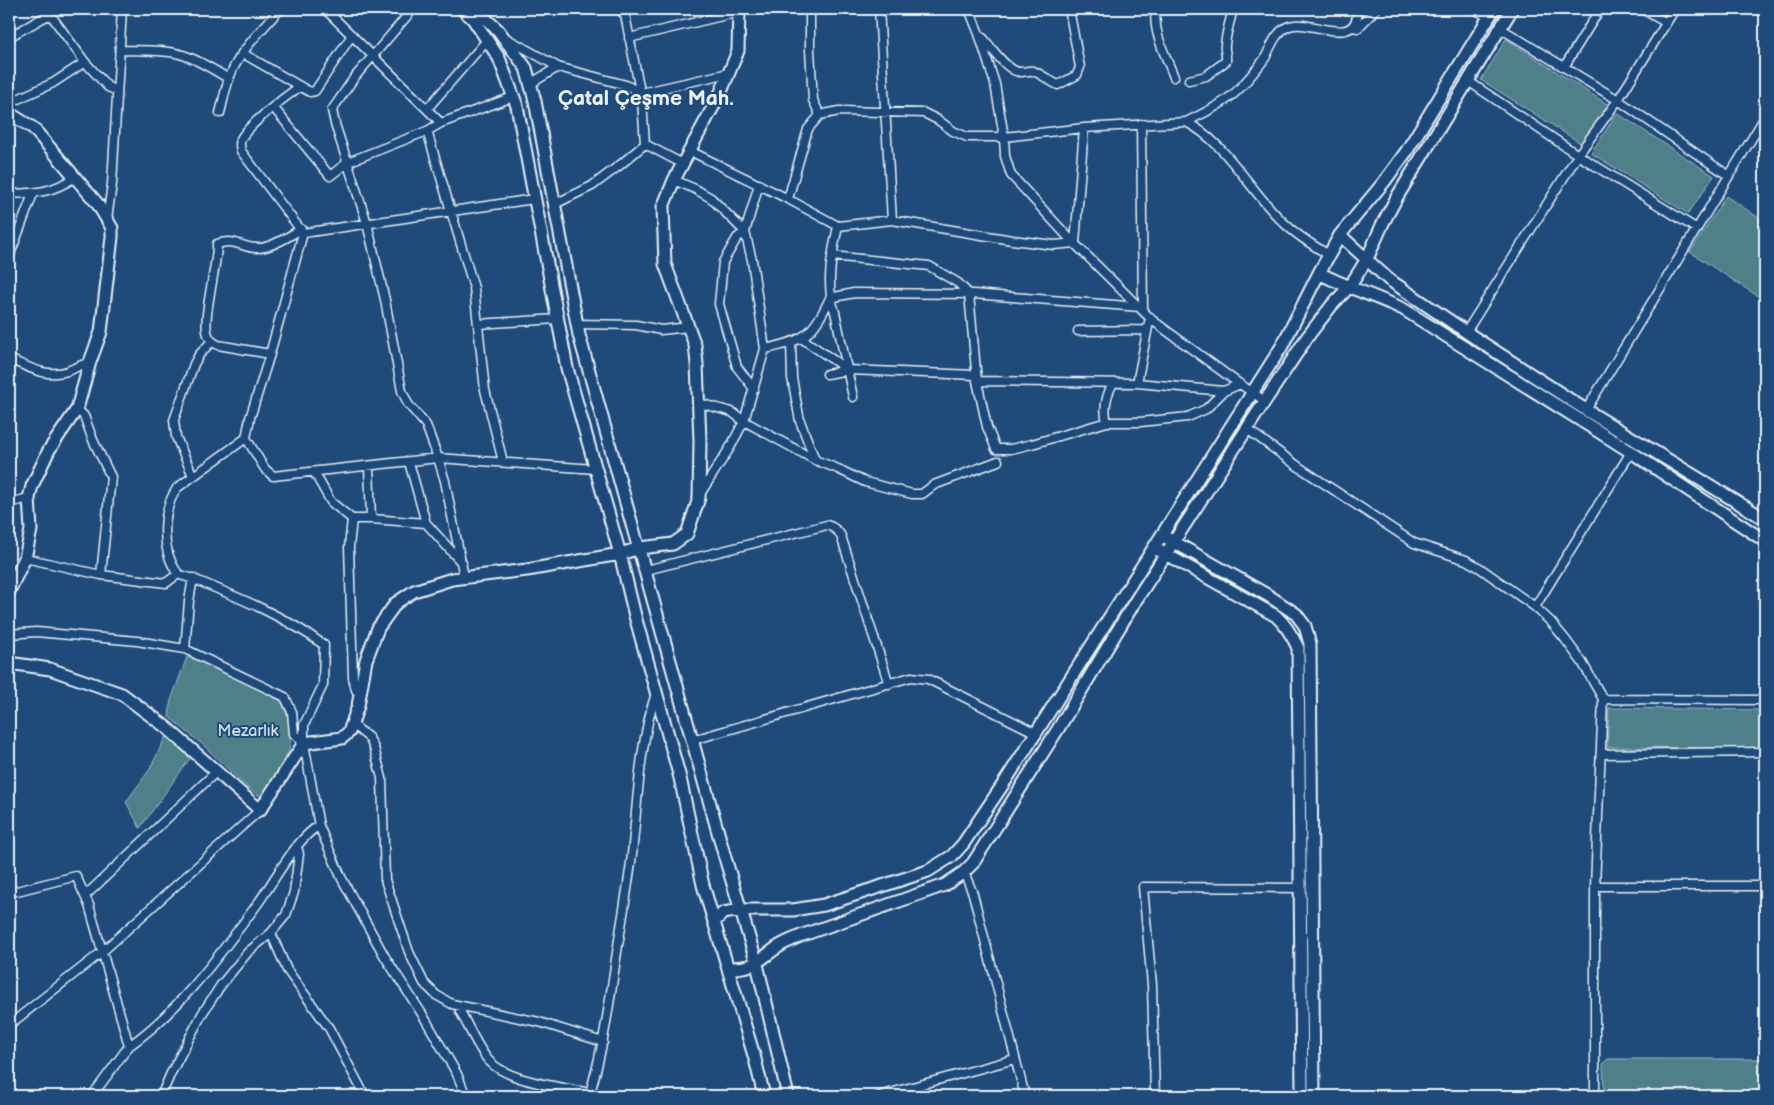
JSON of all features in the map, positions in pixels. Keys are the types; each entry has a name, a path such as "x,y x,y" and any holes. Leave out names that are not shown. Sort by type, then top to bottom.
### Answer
{"street":[{"path":"106,219 112,184 122,9"},
{"path":"220,113 229,78 242,53 280,9"},
{"path":"325,9 441,123"},
{"path":"413,9 354,78 332,110 367,223 385,300 402,390 408,404 426,425 438,458 445,481 464,577"},
{"path":"462,9 473,19 498,58 517,106 566,368 620,554 680,778 703,885 764,1096"},
{"path":"475,9 504,37 526,68 535,101 577,324 757,964 788,1096"},
{"path":"619,9 625,15 641,93 644,144"},
{"path":"810,9 813,100 820,115"},
{"path":"879,9 892,220"},
{"path":"969,9 995,84 1004,138 1004,156 1011,175 1075,243 1150,317 1240,384 1265,400"},
{"path":"979,34 1006,65 1020,73 1030,70 1036,72 1058,85 1077,75 1080,67 1069,9"},
{"path":"1156,9 1155,20 1158,33 1174,77"},
{"path":"1189,80 1206,76 1226,61 1228,54 1224,49 1233,9"},
{"path":"1352,27 1358,18 1358,9"},
{"path":"788,198 808,129 820,115 839,111 924,114 967,137 1004,138 1084,128 1186,122 1216,107 1241,87 1264,59 1280,31 1295,24 1340,32 1352,27 1358,28 1376,9"},
{"path":"714,922 723,913 741,910 792,910 824,905 928,871 940,864 963,844 1036,733 1291,329 1319,272 1340,235 1406,152 1491,13 1474,9"},
{"path":"728,968 740,968 757,964 781,945 803,935 945,885 964,872 981,853 1173,542 1265,400 1308,336 1332,305 1350,286 1367,258 1397,198 1512,9"},
{"path":"1564,67 1600,9"},
{"path":"1642,9 1665,22"},
{"path":"1466,332 1578,155 1618,100 1665,22 1675,9"},
{"path":"1761,9 1765,11"},
{"path":"629,38 739,10 738,51 721,92 674,180 664,207 665,264 696,344 700,441 699,496"},
{"path":"9,37 49,11 85,62 108,87 117,91"},
{"path":"1500,28 1618,100 1729,176"},
{"path":"242,53 310,92 314,91 352,35"},
{"path":"504,37 558,67 626,85 641,93 729,73"},
{"path":"427,109 487,40"},
{"path":"120,50 163,51 181,54 229,78"},
{"path":"9,103 53,83 85,62"},
{"path":"530,84 558,67"},
{"path":"1468,81 1578,155 1697,229"},
{"path":"299,86 273,107 244,135 240,142 241,151 302,231"},
{"path":"273,107 330,176 348,162 427,131 441,123 513,97"},
{"path":"9,113 33,128 97,203 112,228 101,332 90,362 77,409 49,450 32,486 30,498 31,530 25,558 9,591"},
{"path":"1586,410 1765,117"},
{"path":"1186,122 1196,126 1213,141 1281,221 1297,235 1328,255"},
{"path":"1141,124 1141,308"},
{"path":"1075,243 1084,128"},
{"path":"427,131 474,288 485,390 503,462"},
{"path":"555,204 592,186 644,144"},
{"path":"644,144 683,164"},
{"path":"690,151 788,198 838,226 892,220 1012,240 1054,245 1075,243"},
{"path":"9,194 33,194 56,189 75,177"},
{"path":"9,1025 102,952 260,810 304,743 342,738 349,732 361,695 366,660 371,646 378,628 396,603 414,591 452,579 527,570 620,554 640,548 673,544 687,534 699,496 731,446 744,421 765,349 752,260 745,232 712,198 674,180"},
{"path":"754,389 737,368 719,304 723,262 737,238 745,232 759,184"},
{"path":"9,257 33,194"},
{"path":"270,354 222,346 212,341 207,335 206,327 218,256 217,244 234,242 258,248 302,231 534,199"},
{"path":"765,349 791,344 809,332 822,316 830,298 832,256 838,226"},
{"path":"302,231 246,438 177,488 167,515 166,546 173,568 178,574 193,578 254,605 306,632 324,645 323,685 304,725 304,743 319,826 342,879 385,957 424,1016 457,1074 466,1096"},
{"path":"1340,235 1388,279 1466,332 1586,410 1765,519"},
{"path":"832,256 929,266 958,283 969,294 977,378 987,427 996,449 1011,449 1032,444 1107,422 1140,422 1188,417 1206,409 1224,391 1240,384"},
{"path":"895,263 895,273"},
{"path":"1319,272 1335,281 1403,309 1631,452 1765,541"},
{"path":"830,298 854,293 969,294 1141,308"},
{"path":"830,298 848,370 852,397"},
{"path":"1136,383 1150,317"},
{"path":"478,324 557,320"},
{"path":"577,324 636,326 661,330 689,327"},
{"path":"1078,331 1147,330"},
{"path":"801,338 848,370"},
{"path":"193,476 176,437 174,420 198,355 212,341"},
{"path":"791,344 792,378 800,421 816,460"},
{"path":"9,359 34,371 57,374 90,362"},
{"path":"827,374 848,370 977,378 1136,383 1224,391"},
{"path":"1107,422 1104,412 1105,403 1113,383"},
{"path":"699,403 732,412 744,421 816,460 865,482 912,494 922,494 934,485 998,461"},
{"path":"77,409 84,416 111,477 100,575"},
{"path":"1247,429 1299,467 1414,543 1466,560 1535,607 1565,639 1582,662 1603,699 1595,886 1595,1096"},
{"path":"246,438 265,469 273,476 438,458 596,469"},
{"path":"1535,607 1631,452"},
{"path":"409,462 426,523 462,563"},
{"path":"370,466 371,519"},
{"path":"314,472 331,502 352,519 426,523"},
{"path":"9,503 30,498"},
{"path":"352,519 349,547 354,678 356,690 361,695"},
{"path":"646,570 826,525 831,526 841,536 888,684"},
{"path":"1162,535 1269,596 1296,614 1304,626 1310,644 1314,1096"},
{"path":"1154,547 1276,616 1285,624 1298,648 1302,1096"},
{"path":"25,558 100,575 166,584 178,574"},
{"path":"186,649 189,601 193,578"},
{"path":"9,634 36,632 138,641 186,649 284,697 292,712 294,734 304,743"},
{"path":"9,663 50,669 122,694 166,727 260,810"},
{"path":"693,740 911,677 928,679 1036,733"},
{"path":"461,1006 460,1011 482,1052 499,1069 511,1076 590,1094 599,1065 603,1042 632,856 648,717 656,693"},
{"path":"1603,699 1765,700"},
{"path":"352,724 365,734 372,743 382,778 385,880 409,952 424,983 446,1002 539,1022 603,1042"},
{"path":"1601,754 1765,752"},
{"path":"85,896 216,772"},
{"path":"92,1096 129,1046 145,1035 198,980 254,910 297,846 311,830 319,826"},
{"path":"160,1096 202,1014 220,985 248,952 282,921 292,900 299,854 297,846"},
{"path":"964,872 973,894 1025,1096"},
{"path":"9,893 76,876 85,896 129,1046"},
{"path":"1595,886 1765,886"},
{"path":"1155,1096 1152,985 1143,887 1300,888"},
{"path":"271,933 287,970 329,1028 365,1096"},
{"path":"878,1096 1015,1060"}],"green space":[{"path":"1506,39 1610,106 1582,144 1481,80"},
{"path":"1617,113 1714,176 1688,214 1591,153"},
{"path":"1726,196 1765,222 1765,301 1690,252"},
{"name":"Mezarlık","path":"187,657 198,660 280,700 283,705 290,728 290,746 283,763 263,795 260,796 249,789 203,745 169,717 171,700"},
{"path":"1609,708 1765,710 1765,748 1607,747"},
{"path":"166,736 191,757 140,828 126,802 150,769"},
{"path":"1608,1059 1765,1059 1765,1096 1604,1096 1603,1063"}],"district":[{"name":"Çatal Çeşme Mah.","path":"646,98"}]}
